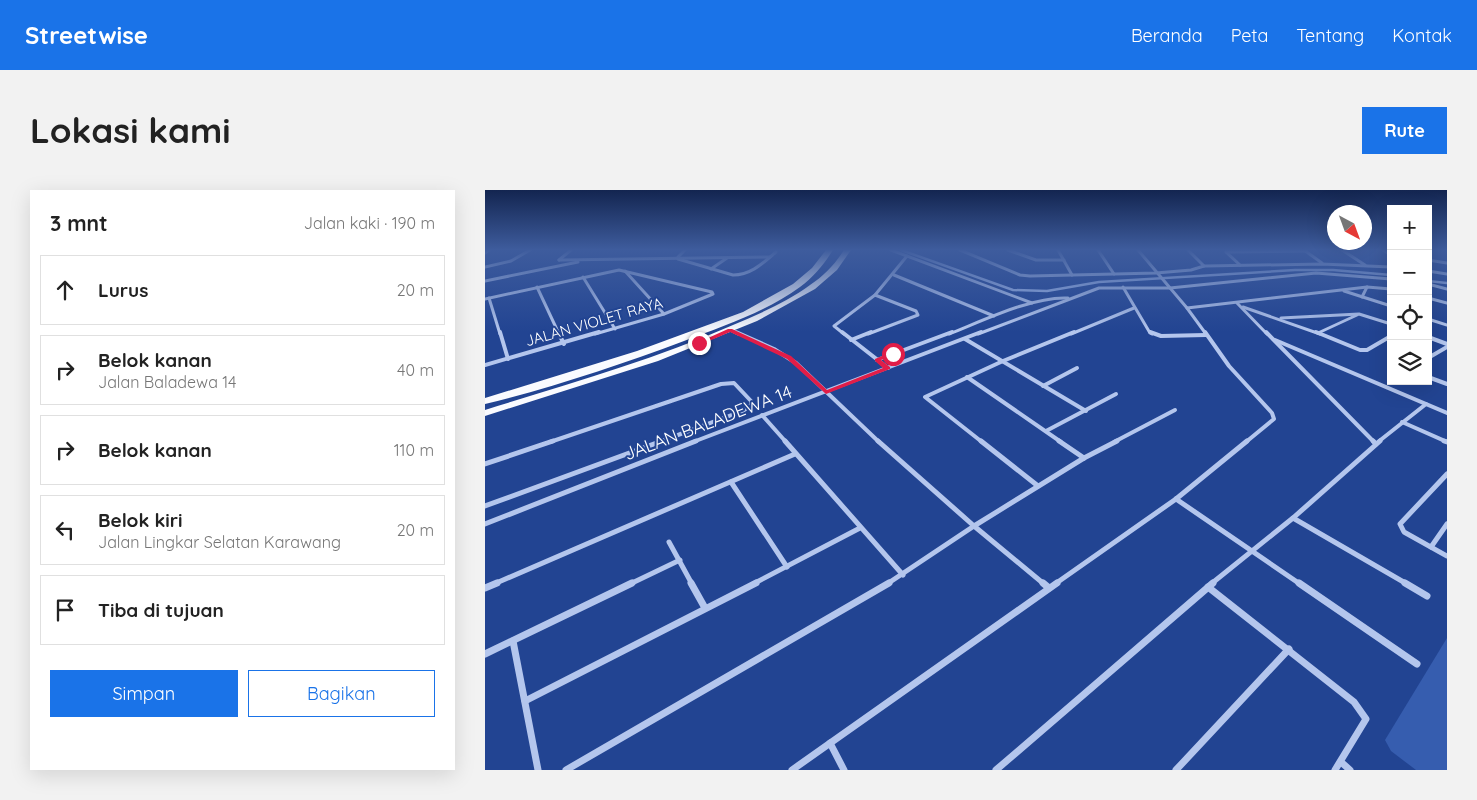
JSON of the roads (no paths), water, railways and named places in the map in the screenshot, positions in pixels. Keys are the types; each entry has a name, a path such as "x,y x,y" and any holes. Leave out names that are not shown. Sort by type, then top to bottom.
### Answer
{"main road":[{"path":"485,402 633,357 731,320 795,286 806,277"},
{"path":"485,413 637,365 730,330 769,312 817,284 825,277"}],"street":[{"path":"485,281 503,277"},
{"path":"583,277 615,329"},
{"name":"JALAN VIOLET RAYA","path":"487,298 583,277"},
{"path":"631,277 664,314"},
{"name":"JALAN VIOLET RAYA","path":"485,365 664,314 713,293 649,277"},
{"path":"888,368 835,329 835,324 875,295 891,277"},
{"path":"898,277 994,316"},
{"path":"963,277 1032,303"},
{"path":"791,770 1176,499 1275,419 1272,413 1229,366 1187,308 1160,277"},
{"name":"JALAN BALADEWA 14","path":"485,524 762,415 1070,298 1105,287 1170,288 1275,277"},
{"name":"JALAN BALADEWA 14","path":"1358,277 1387,279"},
{"path":"1432,286 1447,288"},
{"path":"537,287 563,344"},
{"path":"1123,287 1149,333 1161,336 1206,335"},
{"path":"1362,297 1367,288"},
{"path":"1187,308 1239,304 1341,290 1387,289"},
{"path":"1341,290 1387,305"},
{"path":"851,340 918,315 915,311 875,295"},
{"path":"877,360 1032,303 1053,297 1070,298"},
{"path":"487,298 507,359"},
{"path":"1432,299 1447,303"},
{"path":"1239,304 1365,351 1387,338"},
{"path":"1239,304 1376,444"},
{"path":"1038,486 925,397 1003,361 1134,308"},
{"path":"1279,318 1359,314 1387,323"},
{"path":"1318,333 1359,314"},
{"path":"1432,320 1447,325"},
{"path":"730,330 789,358 974,526 1049,588"},
{"path":"965,339 1086,411"},
{"path":"1272,339 1447,413"},
{"path":"1432,339 1447,345"},
{"path":"1432,355 1447,345"},
{"path":"1043,386 1077,368"},
{"path":"967,378 1084,458"},
{"path":"1432,378 1447,384"},
{"path":"485,464 721,384 735,383 751,401 751,405 743,411 485,506"},
{"path":"1046,431 1117,394"},
{"path":"997,770 1208,587 1293,518 1376,444 1426,404"},
{"path":"566,770 903,575 974,526 1084,458 1175,410"},
{"path":"762,415 903,575"},
{"path":"1402,422 1447,442"},
{"path":"485,588 795,454"},
{"path":"1447,474 1400,524 1404,532 1447,556"},
{"path":"731,482 787,567"},
{"path":"1176,499 1417,664"},
{"path":"1293,518 1427,596"},
{"path":"1431,547 1447,524"},
{"path":"525,701 860,528"},
{"path":"669,542 705,608"},
{"path":"485,654 680,560"},
{"path":"1208,587 1354,702 1366,719 1335,770"},
{"path":"513,641 538,770"},
{"path":"1176,770 1289,649"},
{"path":"830,743 844,770"},
{"path":"1341,762 1350,770"}],"waterway":[{"path":"977,277 1013,290 1047,291 1099,282 1180,277"},
{"path":"1432,281 1447,283"}]}
